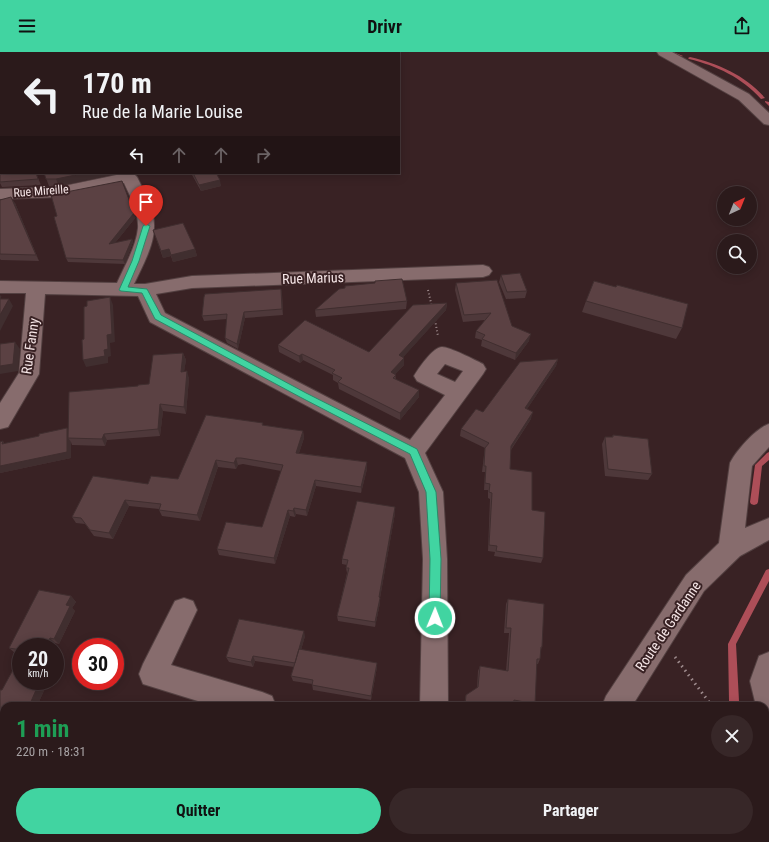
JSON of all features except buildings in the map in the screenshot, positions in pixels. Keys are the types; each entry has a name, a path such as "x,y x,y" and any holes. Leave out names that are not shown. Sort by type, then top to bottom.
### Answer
{"street":[{"path":"663,52 744,97 769,121"},
{"name":"Rue Mireille","path":"0,194 59,192 129,177 135,190 146,226 136,261 134,290"},
{"name":"Rue Marius","path":"0,287 134,290 192,282 483,271"},
{"name":"Rue Fanny","path":"0,421 29,374 36,288"},
{"path":"134,290 158,317 413,452 431,492 435,559 434,702"},
{"path":"413,452 476,369 442,354 424,376 458,392"},
{"path":"731,548 741,463 769,432"},
{"name":"Route de Gardanne","path":"619,702 695,583 731,548 769,528"},
{"path":"184,610 153,674 248,702"},
{"path":"769,666 764,681 769,702"}],"path":[{"path":"424,274 432,310"},
{"path":"434,318 442,354"},
{"path":"660,638 709,702"}],"waterway":[{"path":"669,52 681,56"},
{"path":"690,58 720,67 730,72 748,83 763,98"},
{"path":"754,502 759,465 769,455"},
{"path":"734,702 732,644 769,573"}],"route":[{"path":"146,226 136,261 123,290 144,290 158,317 413,452 431,492 435,559 435,618"}]}
